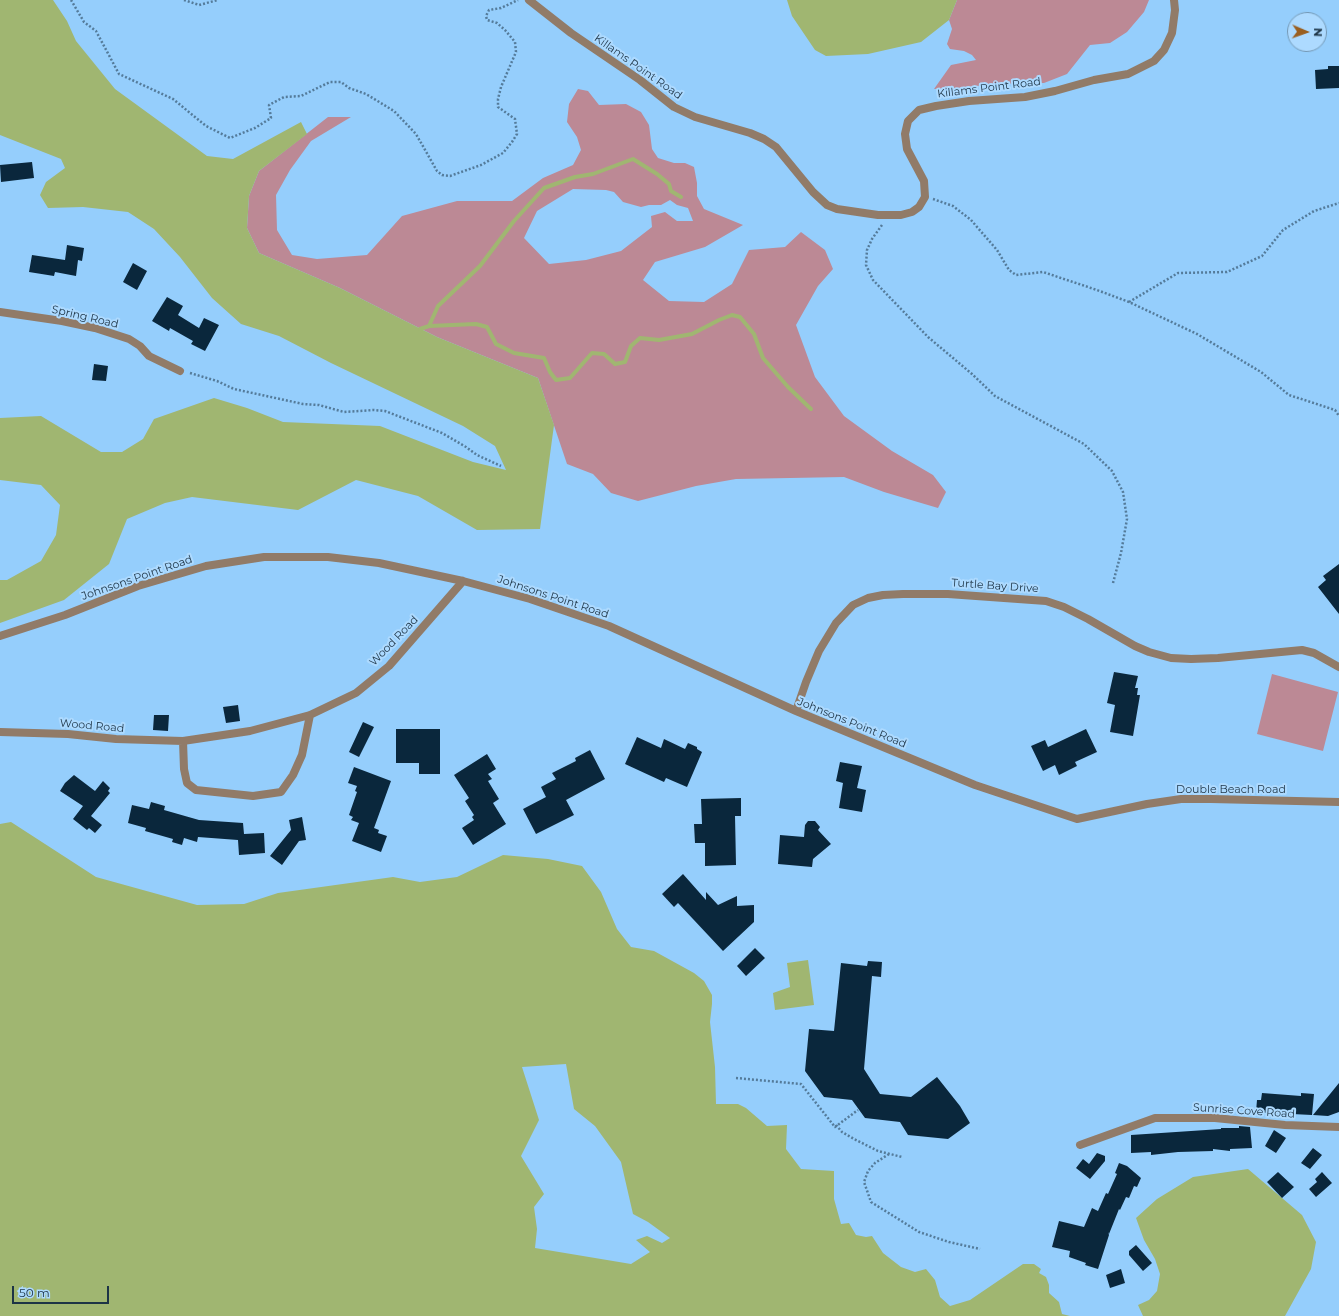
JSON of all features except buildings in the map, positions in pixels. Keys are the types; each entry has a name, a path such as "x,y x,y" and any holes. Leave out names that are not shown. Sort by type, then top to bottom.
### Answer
{"street":[{"name":"Killams Point Road","path":"528,0 571,33 634,76 674,107 695,117 764,139 776,148 813,192 827,204 837,209 855,213 878,215 901,215 912,212 919,207 925,197 924,180 907,149 905,134 908,121 919,110 969,100 1025,97 1055,91 1094,80 1128,74 1154,61 1164,50 1172,33 1175,10 1174,0"},
{"name":"Spring Road","path":"0,312 62,321 95,328 129,339 140,346 149,356 158,362 180,370"},
{"name":"Johnsons Point Road","path":"0,636 65,615 138,586 206,566 264,557 328,557 379,563 463,581 530,599 609,626 796,711 975,785 1076,819"},
{"name":"Wood Road","path":"0,732 68,734 116,740 183,741 250,731 310,715 356,693 389,666 463,581"},
{"name":"Turtle Bay Drive","path":"796,711 819,651 836,623 853,605 868,598 883,595 948,594 1046,601 1064,607 1082,616 1135,646 1149,652 1171,658 1218,658 1302,650 1314,653 1339,667"},
{"path":"183,741 184,769 187,783 196,790 253,796 281,792 293,776 302,755 310,715"},
{"name":"Double Beach Road","path":"1076,819 1148,804 1181,799 1339,802"},
{"name":"Sunrise Cove Road","path":"1080,1145 1155,1118 1215,1118 1284,1125 1339,1127"}],"path":[{"path":"71,0 84,22 96,31 119,74 173,99 206,126 230,138 255,128 271,118 269,105 284,97 301,96 330,82 341,82 350,88 366,94 394,111 416,134 437,172 442,175 450,176 481,165 503,153 517,134 515,119 498,107 501,87 516,52 515,42 497,23 487,20 486,16 489,10 501,8 518,0"},
{"path":"184,0 199,4 218,0"},
{"path":"925,197 953,206 972,220 997,250 1009,270 1016,275 1043,272 1129,302 1197,334 1261,372 1289,395 1334,410 1339,416"},
{"path":"1129,302 1178,273 1227,272 1262,256 1283,230 1314,211 1339,203"},
{"path":"889,215 872,239 867,250 866,265 873,280 928,337 972,374 995,396 1084,444 1112,471 1123,492 1127,519 1113,583"},
{"path":"180,370 217,381 234,389 303,404 319,405 344,412 374,410 385,411 442,433 477,455 501,466"},
{"path":"736,1078 801,1084 835,1126 836,1125 842,1132 878,1151 902,1157"},
{"path":"836,1125 858,1110"},
{"path":"889,1154 868,1171 864,1182 871,1202 919,1232 949,1242 980,1248"}],"shaded area":[{"path":"0,0 53,0 67,21 76,41 115,89 207,156 233,159 301,122 307,134 259,171 249,196 247,228 259,253 340,288 437,337 538,378 554,425 540,529 477,530 418,496 356,480 298,510 192,497 165,503 127,519 109,564 64,600 0,623 0,580 7,580 41,561 56,535 60,505 41,485 0,480 0,418 41,416 101,452 122,452 143,439 154,419 214,398 247,408 283,422 380,426 473,462 506,470 495,446 463,426 331,363 279,336 241,324 212,298 180,257 154,229 128,212 83,207 48,208 40,195 46,182 65,168 61,159 0,135"},
{"path":"787,0 957,0 949,20 921,42 868,54 826,56 815,50 792,16"},
{"path":"957,0 1149,0 1144,12 1127,32 1110,43 1090,45 1067,74 1044,83 994,84 934,89 951,65 976,60 972,55 964,51 950,49 947,44 952,29 949,20"},
{"path":"578,89 588,91 599,105 626,104 641,112 649,125 652,149 658,158 674,163 685,163 694,167 697,183 697,196 704,209 743,225 705,247 655,262 643,280 669,301 704,302 732,284 749,250 785,247 801,232 825,250 833,269 818,286 796,325 815,377 844,416 892,451 933,475 946,492 938,508 884,492 844,477 736,479 696,486 638,501 611,493 593,474 567,464 538,378 437,337 340,288 259,253 247,228 249,196 259,171 328,117 351,117 311,141 290,170 276,195 277,230 292,255 317,259 367,255 402,216 457,201 512,201 543,178 573,165 581,150 577,137 567,122 569,104","holes":["573,189 606,190 614,192 623,202 641,207 661,205 670,200 677,205 688,208 693,221 677,221 665,212 651,216 652,227 621,251 586,260 549,264 524,238 537,211"]},
{"path":"1272,674 1338,692 1323,751 1257,734"},
{"path":"11,822 96,877 197,905 244,904 278,893 393,877 420,882 457,877 503,855 548,859 582,866 601,892 617,929 631,947 654,951 694,973 704,981 712,995 710,1022 715,1067 716,1104 738,1104 746,1108 767,1126 787,1125 786,1149 801,1169 834,1171 834,1199 841,1224 849,1223 856,1235 866,1237 872,1236 883,1253 901,1267 915,1272 926,1269 935,1280 940,1297 950,1306 970,1300 1023,1264 1034,1264 1041,1269 1039,1273 1046,1277 1049,1285 1049,1293 1059,1302 1062,1314 1070,1316 0,1316 0,824","holes":["566,1064 574,1109 595,1126 621,1162 633,1214 648,1222 670,1238 662,1243 647,1236 636,1240 650,1252 631,1264 535,1248 537,1229 534,1207 544,1194 521,1156 539,1120 522,1067"]},
{"path":"808,960 814,1005 775,1010 773,993 790,987 787,963"},
{"path":"1248,1169 1302,1215 1316,1242 1311,1269 1285,1316 1143,1316 1138,1305 1149,1300 1157,1291 1160,1274 1155,1259 1144,1240 1136,1218 1157,1199 1193,1177"}],"waterway":[{"path":"429,326 438,306 480,266 514,221 544,188 575,177 593,174 633,159 657,174 669,184 671,191 681,197"},
{"path":"420,329 429,326 476,324 487,327 496,344 514,353 544,358 550,372 556,380 570,378 592,353 604,354 615,364 625,362 631,346 640,338 659,340 692,334 732,315 740,317 754,334 763,358 788,387 811,409"}]}
